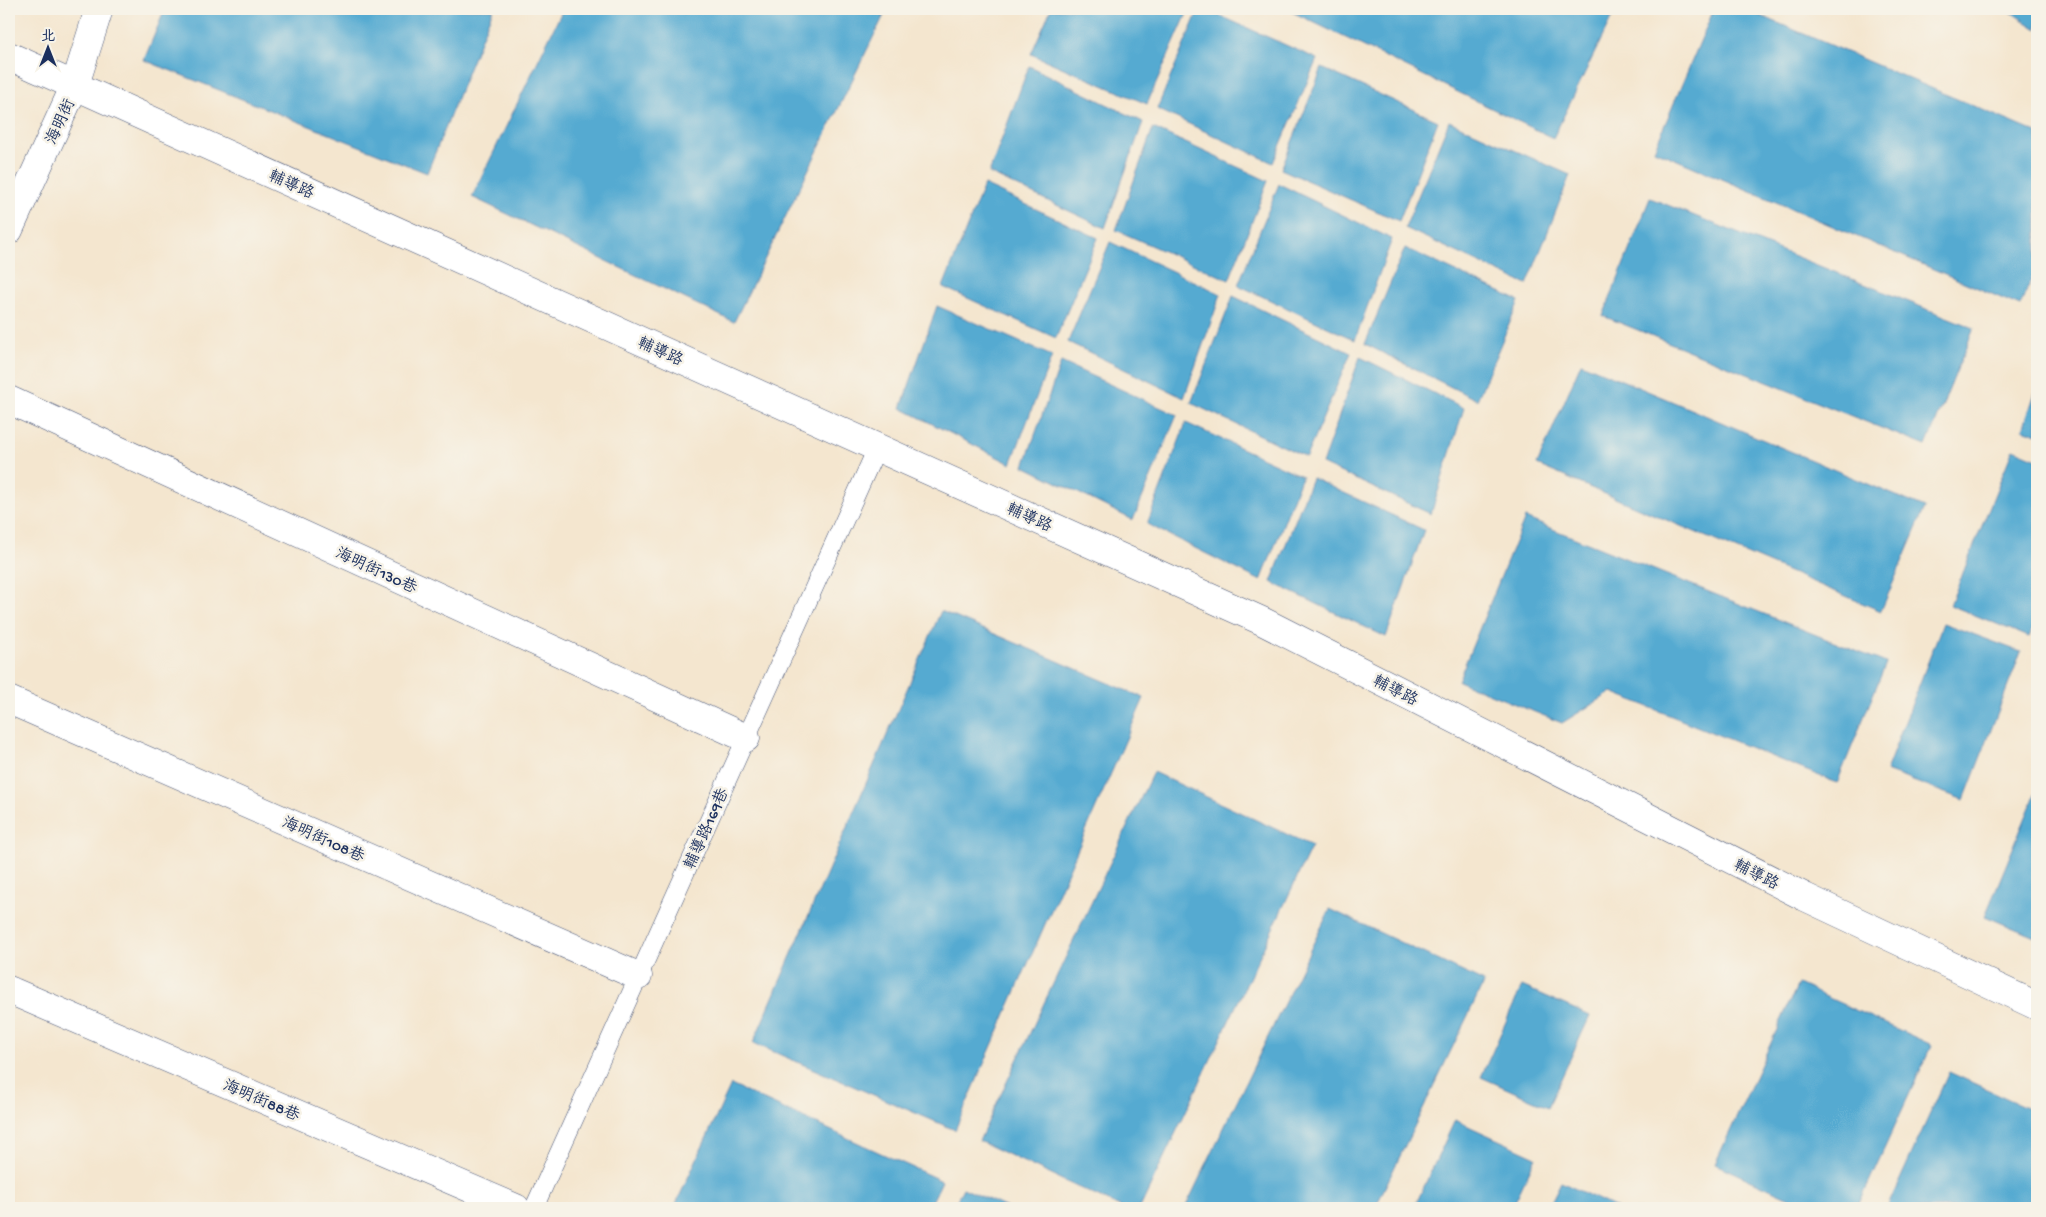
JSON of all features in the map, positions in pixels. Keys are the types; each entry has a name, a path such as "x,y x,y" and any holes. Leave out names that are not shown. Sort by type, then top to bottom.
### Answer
{"street":[{"name":"海明街","path":"9,230 75,85 99,9"},
{"name":"輔導路","path":"9,56 1262,621 1805,897 2037,1006"},
{"name":"海明街130巷","path":"9,400 746,738"},
{"name":"海明街108巷","path":"9,700 638,976"},
{"name":"海明街88巷","path":"9,990 516,1208"}],"lane":[{"name":"輔導路169巷","path":"534,1208 877,448"}],"water":[{"path":"165,9 493,9 427,173 144,60"},
{"path":"563,9 887,9 734,322 472,197"},
{"path":"1051,9 1189,9 1147,104 1031,54"},
{"path":"1199,9 1205,9 1317,59 1273,163 1157,109"},
{"path":"1286,9 1616,9 1553,138"},
{"path":"1714,9 1745,9 2037,133 2037,266 2020,306 1654,150"},
{"path":"2006,9 2037,9 2037,29"},
{"path":"1029,66 1143,122 1105,228 989,173"},
{"path":"1322,68 1438,121 1399,221 1281,169"},
{"path":"1449,121 1570,175 1527,285 1405,228"},
{"path":"1153,128 1268,181 1229,280 1116,230"},
{"path":"1279,184 1392,239 1355,340 1238,285"},
{"path":"984,185 1098,238 1056,338 943,287"},
{"path":"1650,198 1974,328 1926,446 1603,316"},
{"path":"1110,242 1221,294 1184,398 1068,342"},
{"path":"1405,248 1519,301 1477,400 1365,344"},
{"path":"1233,296 1351,353 1306,457 1191,403"},
{"path":"937,306 1052,356 1011,464 901,408"},
{"path":"1360,357 1464,408 1431,514 1322,464"},
{"path":"1061,362 1177,415 1133,520 1024,466"},
{"path":"1581,363 1925,508 1881,611 1537,465"},
{"path":"2037,387 2037,434 2023,429"},
{"path":"1186,423 1302,476 1261,581 1147,524"},
{"path":"2013,449 2037,459 2037,617 2029,637 1950,605"},
{"path":"1312,478 1424,530 1386,637 1271,582"},
{"path":"1525,518 1886,663 1837,783 1612,692 1562,723 1458,681"},
{"path":"941,611 1144,698 955,1130 753,1043"},
{"path":"1943,623 2021,652 1964,800 1886,771"},
{"path":"1153,772 1312,846 1140,1208 1122,1208 979,1141"},
{"path":"2037,790 2037,938 1985,916"},
{"path":"1330,909 1484,982 1375,1208 1185,1208"},
{"path":"1798,984 1932,1045 1857,1208 1811,1208 1715,1164"},
{"path":"1522,986 1590,1016 1548,1107 1481,1077"},
{"path":"1949,1072 2037,1112 2037,1208 1887,1208"},
{"path":"731,1085 942,1181 929,1208 674,1208"},
{"path":"1455,1120 1536,1157 1512,1208 1414,1208"},
{"path":"1561,1182 1616,1208 1548,1208"},
{"path":"963,1188 1007,1208 953,1208"}]}
